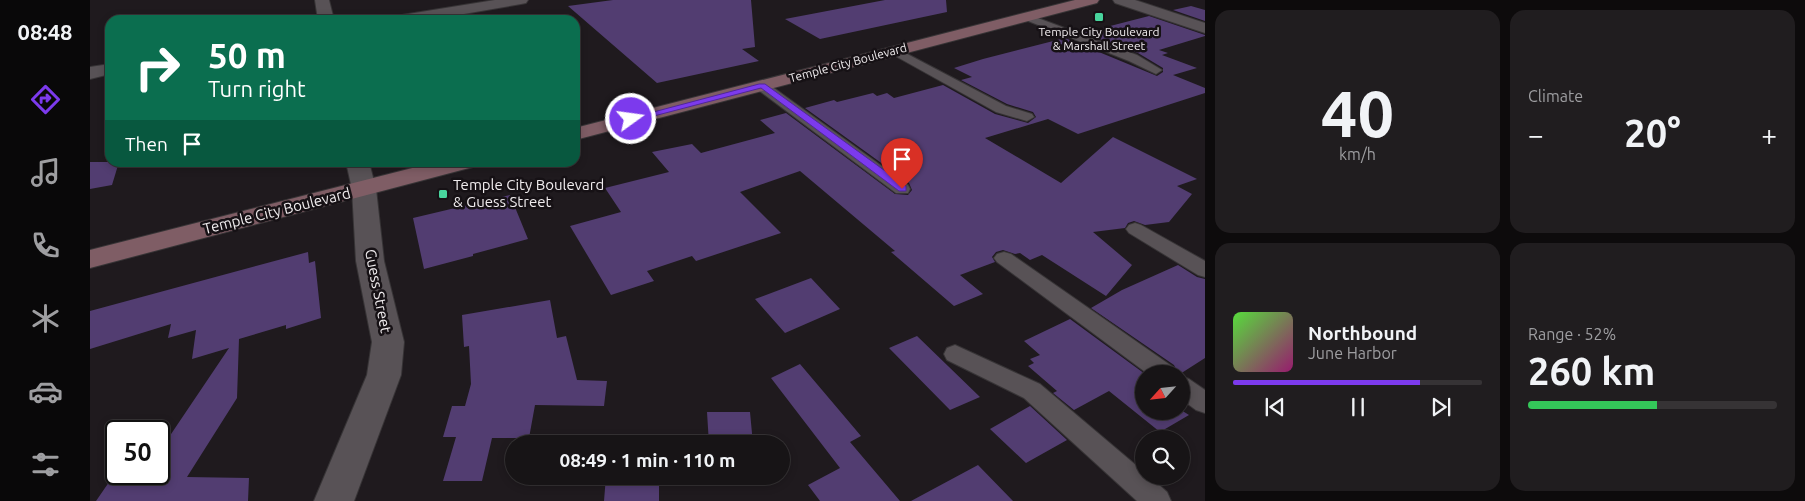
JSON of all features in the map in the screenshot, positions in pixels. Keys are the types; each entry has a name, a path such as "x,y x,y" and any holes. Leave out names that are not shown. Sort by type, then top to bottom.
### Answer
{"main road":[{"name":"Temple City Boulevard","path":"580,133 1092,0"},
{"name":"Temple City Boulevard","path":"90,259 361,176 428,167"}],"street":[{"path":"322,0 325,15"},
{"path":"432,15 521,0"},
{"path":"1120,0 1205,28"},
{"path":"90,73 105,70"},
{"name":"Guess Street","path":"334,501 384,375 388,342 370,261 361,176"}],"lane":[{"path":"1027,17 1133,58 1156,70"},
{"path":"894,51 1001,109 1027,117"},
{"path":"762,86 902,189"},
{"path":"1135,229 1205,270"},
{"path":"1004,258 1153,365"},
{"path":"955,354 1032,391 1157,501"},
{"path":"1190,392 1205,403"}],"building":[{"path":"613,0 751,0 755,47 742,49 759,61 657,83 568,6"},
{"path":"885,0 946,0 947,12 820,39 785,19"},
{"path":"1191,6 1205,10 1205,21 1173,10"},
{"path":"1149,16 1205,35 1159,50 1168,53 1162,55 1197,68 1173,75 1205,88 1205,93 1078,134 1048,119 985,138 1061,183 1113,137 1197,179 1177,186 1192,194 1169,222 1145,225 1134,221 1128,223 1125,228 1093,232 1132,265 1106,296 1042,255 1030,260 1020,253 1015,254 1003,250 996,252 992,257 995,262 960,275 983,294 954,306 891,252 895,251 800,171 740,192 781,233 696,261 692,256 647,271 654,281 611,295 570,226 621,212 605,188 669,172 652,152 692,144 701,153 775,133 760,120 786,113 895,194 908,195 912,190 909,183 805,108 834,100 837,102 873,93 877,96 887,93 894,98 943,85 995,114 1028,123 1036,117 1033,112 1007,104 961,80 972,77 954,68 1065,38 1157,76 1163,72 1163,68 1138,53 1083,33"},
{"path":"90,162 105,162 105,167 117,167 112,185 90,189"},
{"path":"510,195 528,239 424,269 413,218"},
{"path":"308,252 309,263 315,261 321,318 286,329 286,325 239,339 237,398 187,477 249,478 248,501 96,501 107,485 170,485 170,436 229,348 192,359 196,330 168,338 171,324 90,349 90,311"},
{"path":"1178,265 1197,277 1205,279 1205,358 1190,368 1190,365 1174,365 1091,308 1122,290"},
{"path":"811,278 840,309 785,333 755,299"},
{"path":"550,300 557,338 566,336 577,380 607,381 604,406 535,405 530,435 505,435 505,438 492,438 482,481 443,481 456,437 443,437 452,406 465,406 471,384 469,346 464,347 462,315"},
{"path":"1070,319 1135,367 1135,412 1109,391 1074,410 1053,393 1057,391 1028,366 1034,363 1030,359 1040,355 1024,341"},
{"path":"917,336 980,397 950,410 889,348"},
{"path":"800,364 861,436 850,442 900,501 820,501 808,485 840,468 771,378"},
{"path":"1030,406 1067,440 1026,463 990,429"},
{"path":"707,412 750,412 752,435 708,435"},
{"path":"1145,420 1180,420 1163,430 1158,430"},
{"path":"978,465 1013,501 911,501"},
{"path":"605,485 659,485 659,501 604,501"}],"place":[{"name":"Temple City Boulevard & Marshall Street","path":"1099,17"},
{"name":"Temple City Boulevard & Guess Street","path":"443,194"}],"route":[{"path":"631,119 762,86 902,189"}]}
